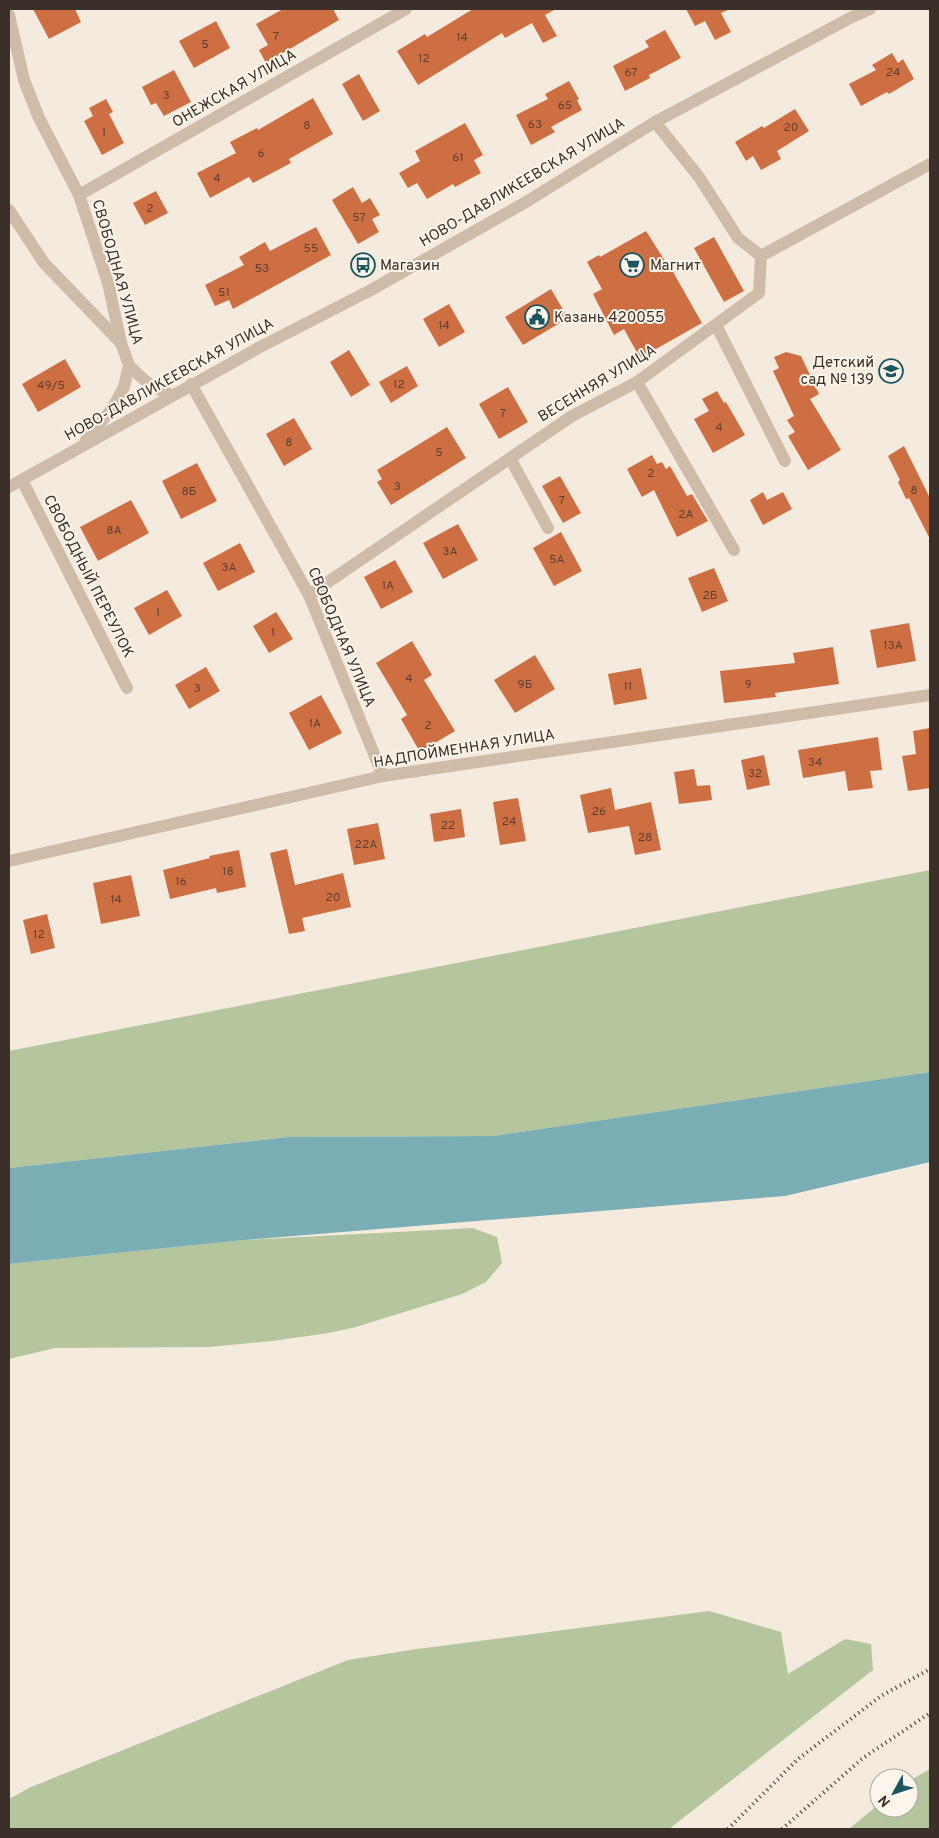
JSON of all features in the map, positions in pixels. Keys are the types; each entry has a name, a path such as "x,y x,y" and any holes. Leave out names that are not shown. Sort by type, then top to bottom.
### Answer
{"street":[{"name":"ОНЕЖСКАЯ УЛИЦА","path":"78,195 406,9"},
{"name":"НОВО-ДАВЛИКЕЕВСКАЯ УЛИЦА","path":"9,487 191,384 371,290 526,202 655,122 870,9"},
{"name":"СВОБОДНАЯ УЛИЦА","path":"9,15 24,80 39,118 78,195 108,284 122,344 129,364 124,388 112,409 81,446"},
{"path":"655,122 699,177 738,238 761,256 930,164"},
{"path":"9,210 44,263 122,344"},
{"name":"ВЕСЕННЯЯ УЛИЦА","path":"309,595 572,416 637,382 759,293 761,256"},
{"path":"716,325 785,461"},
{"path":"129,364 144,381 158,390 172,395"},
{"path":"637,382 734,550"},
{"name":"СВОБОДНАЯ УЛИЦА","path":"191,384 309,595 383,776"},
{"path":"510,458 548,528"},
{"name":"СВОБОДНЫЙ ПЕРЕУЛОК","path":"22,480 127,688"},
{"name":"НАДПОЙМЕННАЯ УЛИЦА","path":"9,861 383,776 930,695"}],"green space":[{"path":"930,870 930,1072 493,1136 288,1137 9,1168 9,1051"},
{"path":"473,1228 497,1237 502,1263 486,1282 462,1294 356,1327 272,1341 209,1347 55,1348 9,1359 9,1264 244,1240"},
{"path":"709,1611 781,1632 788,1674 845,1639 871,1644 873,1670 669,1829 9,1829 9,1799 31,1787 348,1660 417,1649"},
{"path":"930,1769 930,1829 849,1829 869,1812 869,1818 919,1818 919,1775"}],"water":[{"path":"930,1072 930,1162 785,1196 244,1240 9,1264 9,1168 288,1137 493,1136"}],"building":[{"path":"33,9 75,9 81,22 49,39"},
{"path":"283,9 333,9 339,20 266,63 259,50 268,45 256,24"},
{"path":"473,9 556,9 545,15 557,36 543,43 532,23 505,38 502,33 418,85 397,51 425,34 427,37"},
{"path":"686,9 730,9 721,13 731,32 715,40 705,21 695,26"},
{"path":"216,21 230,48 194,68 179,41"},
{"path":"665,30 681,58 649,75 650,78 625,91 613,66 649,47 645,41"},
{"path":"892,53 898,63 903,59 914,79 889,94 887,92 861,106 849,84 876,70 872,65"},
{"path":"174,70 191,102 164,116 156,103 151,105 142,87"},
{"path":"359,74 380,111 363,121 342,84"},
{"path":"569,81 579,99 577,100 582,110 551,127 555,132 531,145 516,115 548,99 545,94"},
{"path":"313,98 333,134 289,159 291,163 253,183 249,177 210,198 197,173 236,153 230,142 257,128 258,130"},
{"path":"106,99 113,112 109,114 124,143 102,155 84,121 93,116 89,108"},
{"path":"795,109 809,131 777,151 781,159 761,170 753,156 746,161 735,142 762,126 764,128"},
{"path":"465,123 483,155 474,160 481,173 455,187 453,184 427,199 417,183 408,188 399,173 420,161 415,151"},
{"path":"353,187 362,203 370,198 380,215 372,219 379,232 358,244 332,200"},
{"path":"156,191 168,213 145,225 133,203"},
{"path":"316,227 331,255 233,309 229,300 215,306 205,285 244,265 239,257 265,242 270,251"},
{"path":"646,231 668,263 702,323 640,358 624,329 614,335 593,294 602,289 587,262 599,255 600,257"},
{"path":"714,237 744,291 724,302 694,248"},
{"name":"Казань 420055","path":"551,289 568,318 523,345 505,317"},
{"path":"449,304 465,332 439,347 423,319"},
{"path":"349,350 370,385 351,397 330,362"},
{"path":"786,352 801,356 819,394 810,399 841,450 808,470 788,436 795,432 787,420 794,416 773,371 779,368 774,357"},
{"path":"65,359 81,387 38,412 22,384"},
{"path":"407,366 418,386 391,403 379,382"},
{"path":"508,387 528,422 499,439 479,404"},
{"path":"717,391 724,403 726,402 745,435 713,453 694,419 709,411 702,399"},
{"path":"294,418 312,449 284,466 266,434"},
{"path":"447,427 466,458 391,505 377,482 382,479 377,470"},
{"path":"904,446 930,498 930,539 909,498 906,499 898,482 900,480 888,456"},
{"path":"652,455 657,464 662,462 666,469 670,466 687,496 692,494 708,521 677,537 654,490 642,497 627,469"},
{"path":"197,463 217,501 181,519 162,481"},
{"path":"560,476 581,513 563,523 542,486"},
{"path":"763,492 767,500 783,492 792,509 763,525 750,500"},
{"path":"131,500 149,533 98,561 80,527"},
{"path":"458,524 478,560 443,579 423,543"},
{"path":"561,532 582,571 554,586 533,548"},
{"path":"240,543 255,572 218,591 203,563"},
{"path":"395,560 413,592 381,609 364,577"},
{"path":"714,568 728,601 702,612 688,578"},
{"path":"167,590 182,616 149,635 134,608"},
{"path":"276,612 293,639 269,653 253,626"},
{"path":"909,623 916,661 877,668 870,630"},
{"path":"412,641 432,675 424,680 455,731 420,752 401,719 407,715 376,663"},
{"path":"833,647 839,684 775,693 776,697 724,703 720,671 795,663 793,653"},
{"path":"535,655 555,689 515,713 494,680"},
{"path":"206,667 220,691 189,709 175,685"},
{"path":"641,668 647,699 614,705 608,674"},
{"path":"321,695 342,733 309,750 289,713"},
{"path":"930,728 930,788 908,791 902,756 916,754 913,731"},
{"path":"878,737 882,770 870,771 873,788 848,791 845,771 803,778 798,750"},
{"path":"764,755 770,785 747,790 741,760"},
{"path":"694,769 697,786 710,785 712,800 679,804 674,772"},
{"path":"611,788 615,810 651,802 661,850 635,855 629,826 588,833 580,795"},
{"path":"518,798 526,841 500,845 493,802"},
{"path":"461,809 465,837 434,842 430,814"},
{"path":"378,823 385,859 354,865 347,829"},
{"path":"287,849 295,885 343,873 351,907 302,918 305,931 289,934 270,853"},
{"path":"239,850 246,887 217,893 216,888 170,899 163,870 210,858 209,856"},
{"path":"131,875 140,916 101,924 93,883"},
{"path":"47,914 55,948 31,954 23,920"}],"railway":[{"path":"728,1829 798,1759 881,1696 930,1669"},
{"path":"782,1829 863,1758 930,1713"}],"place":[{"name":"Магазин","path":"363,265"},
{"name":"Магнит","path":"632,265"},
{"name":"Казань 420055","path":"537,317"},
{"name":"Детский сад № 139","path":"891,371"}]}
